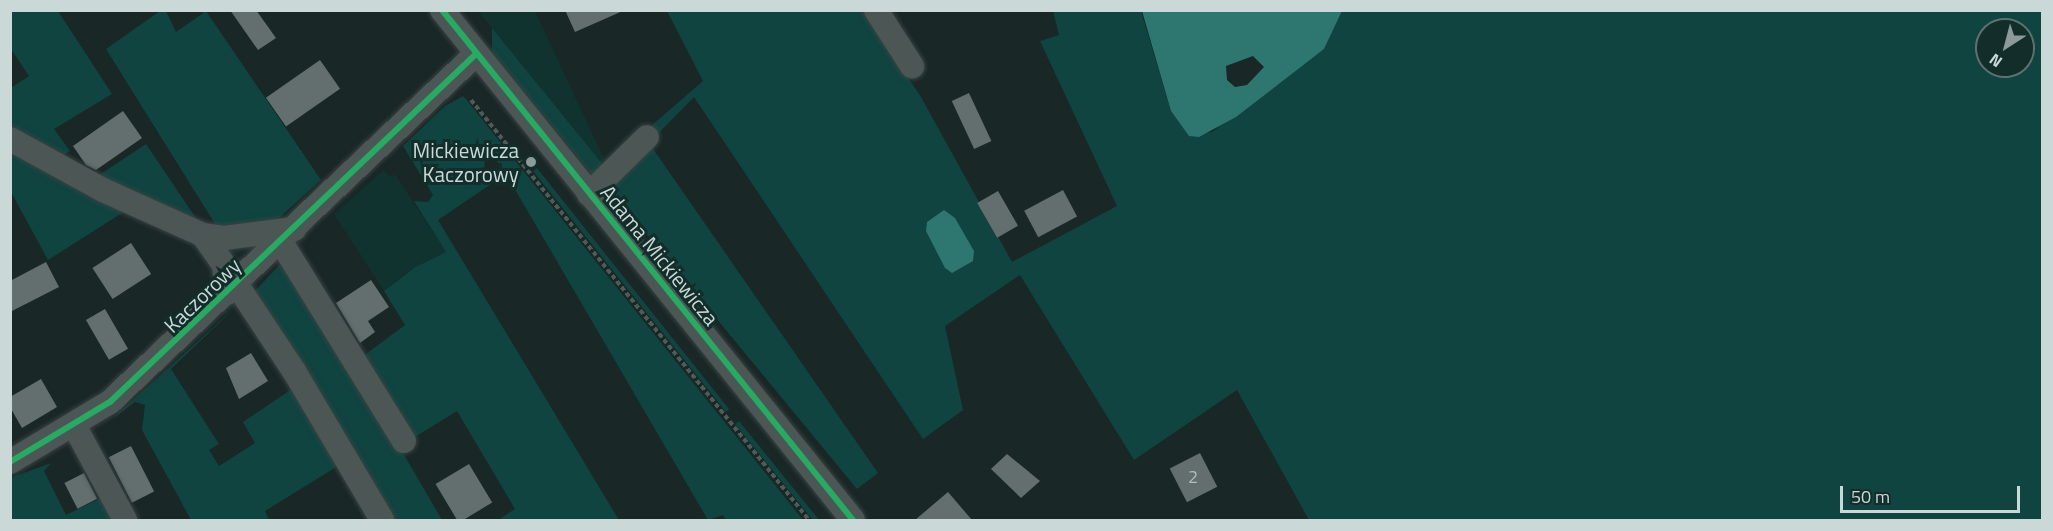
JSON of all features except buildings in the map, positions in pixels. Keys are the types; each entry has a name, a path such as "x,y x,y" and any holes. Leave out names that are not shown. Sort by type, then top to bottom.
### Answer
{"street":[{"name":"Adama Mickiewicza","path":"442,10 853,520"},
{"path":"876,10 912,66"},
{"name":"Kaczorowy","path":"10,462 75,427 118,395 288,236 476,54"},
{"path":"589,194 647,137"},
{"path":"10,139 103,190 203,236 224,238 288,236 404,441"},
{"path":"203,236 224,265 232,289 294,370 382,520"},
{"path":"75,427 125,520"}],"path":[{"path":"471,100 809,520"}],"shaded area":[{"path":"10,11 58,11 112,94 54,129 70,151 59,158 11,133 11,88 29,76 11,49"},
{"path":"160,11 166,11 176,32 206,11 321,180 270,226 217,227 106,49"},
{"path":"478,11 535,11 607,165 604,167"},
{"path":"667,11 864,11 921,97 1012,262 1117,206 1040,41 1059,35 1053,11 1141,11 1171,111 1189,135 1212,132 1324,49 1342,11 2042,11 2042,520 1309,520 1237,390 1134,460 1020,275 945,326 963,410 923,439 694,97 651,141 644,132 703,81"},
{"path":"1142,11 1342,11 1324,49 1236,117 1199,137 1189,136 1171,111","holes":["1253,56 1264,67 1247,85 1235,87 1227,80 1226,66"]},
{"path":"492,28 604,166 597,175 591,174 492,52"},
{"path":"463,96 465,98 803,520 726,520 723,515 708,520 506,174 438,220 619,520 498,520 515,509 457,411 410,440 362,357 405,325 384,291 414,268 446,252 414,201 428,202 433,195 403,146 445,106","holes":["484,151 500,164 495,178 485,175"]},
{"path":"10,143 130,208 48,260 11,192"},
{"path":"649,143 878,473 857,489 607,186"},
{"path":"146,144 202,227 93,179"},
{"path":"537,168 729,409 726,412 533,171"},
{"path":"383,170 390,177 395,174 446,252 409,271 384,291 334,214"},
{"path":"944,210 955,218 974,251 973,261 952,273 945,268 926,231 927,222"},
{"path":"285,259 352,365 442,520 388,520 252,294"},
{"path":"239,304 171,369 219,444 209,450 219,466 255,443 243,422 295,387 341,464 265,511 269,520 191,520 142,430 145,405 135,402 111,420"},
{"path":"739,421 819,520 813,520 735,424"},
{"path":"51,463 44,471 66,515 105,496 119,520 11,520 10,478"}],"cycle path":[{"path":"442,10 853,520"},
{"path":"10,462 110,402 476,54"}],"place":[{"name":"Mickiewicza Kaczorowy","path":"531,162"}]}
